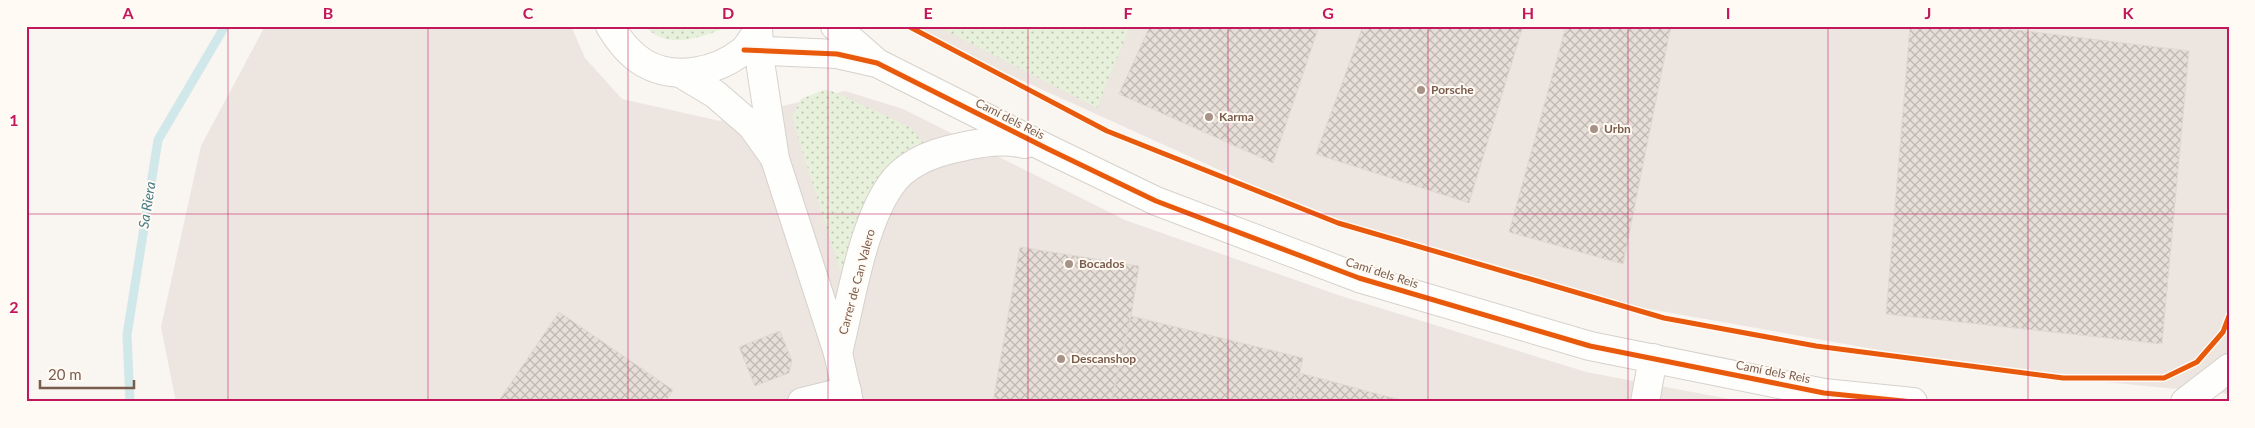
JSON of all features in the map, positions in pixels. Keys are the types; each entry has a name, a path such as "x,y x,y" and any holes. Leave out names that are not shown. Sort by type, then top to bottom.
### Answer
{"street":[{"path":"610,26 623,46 644,64 670,73 697,72 720,64 756,39 877,63"},
{"path":"835,26 877,63"},
{"path":"756,39 775,159 838,353"},
{"name":"Camí dels Reis","path":"877,63 1156,201 1359,278 1590,346 1824,393 1914,402"},
{"path":"680,73 715,94 752,126 775,159"},
{"name":"Carrer de Can Valero","path":"848,396 838,353 861,256 875,215 890,186 906,169 930,155 988,141 1016,142 1048,149"},
{"path":"1645,402 1653,358"},
{"path":"2186,402 2229,368"},
{"path":"802,402 848,396"}],"shaded area":[{"path":"265,26 571,26 585,58 622,99 720,121 845,91 903,109 1125,220 1338,295 1586,372 1745,402 176,402 161,327 201,146"},
{"path":"902,26 2229,26 2229,394 2063,378 1957,364 1638,307 1354,231"}],"green space":[{"path":"646,26 728,26 697,37 674,40 654,34"},
{"path":"937,26 1130,26 1097,108"},
{"path":"823,90 832,91 910,127 926,146 844,283 792,118 801,99"}],"building":[{"path":"1150,26 1319,26 1273,163 1119,94"},
{"name":"Porsche","path":"1363,26 1523,26 1469,203 1316,154"},
{"name":"Urbn","path":"1566,26 1671,26 1623,264 1509,232"},
{"path":"1910,26 1985,26 2189,51 2162,344 1886,314"},
{"name":"Descanshop","path":"1020,247 1139,266 1131,316 1111,402 993,402"},
{"path":"559,312 673,390 665,402 498,402"},
{"path":"1131,316 1303,358 1293,402 1111,402"},
{"path":"780,331 792,361 789,373 755,386 739,347"},
{"path":"1300,373 1385,396 1383,402 1293,402"},
{"path":"1385,396 1411,402 1383,402"}],"waterway":[{"name":"Sa Riera","path":"130,402 127,335 158,140 225,26"}],"cycle path":[{"path":"908,26 1107,131 1338,223 1664,318 1816,346 2063,378 2164,378 2197,362 2223,332 2229,316"},
{"path":"744,50 837,54 877,63 1156,201 1359,278 1590,346 1824,393 1913,402"}],"place":[{"name":"Porsche","path":"1421,90"},
{"name":"Karma","path":"1209,117"},
{"name":"Urbn","path":"1594,129"},
{"name":"Bocados","path":"1069,264"},
{"name":"Descanshop","path":"1061,359"}]}
